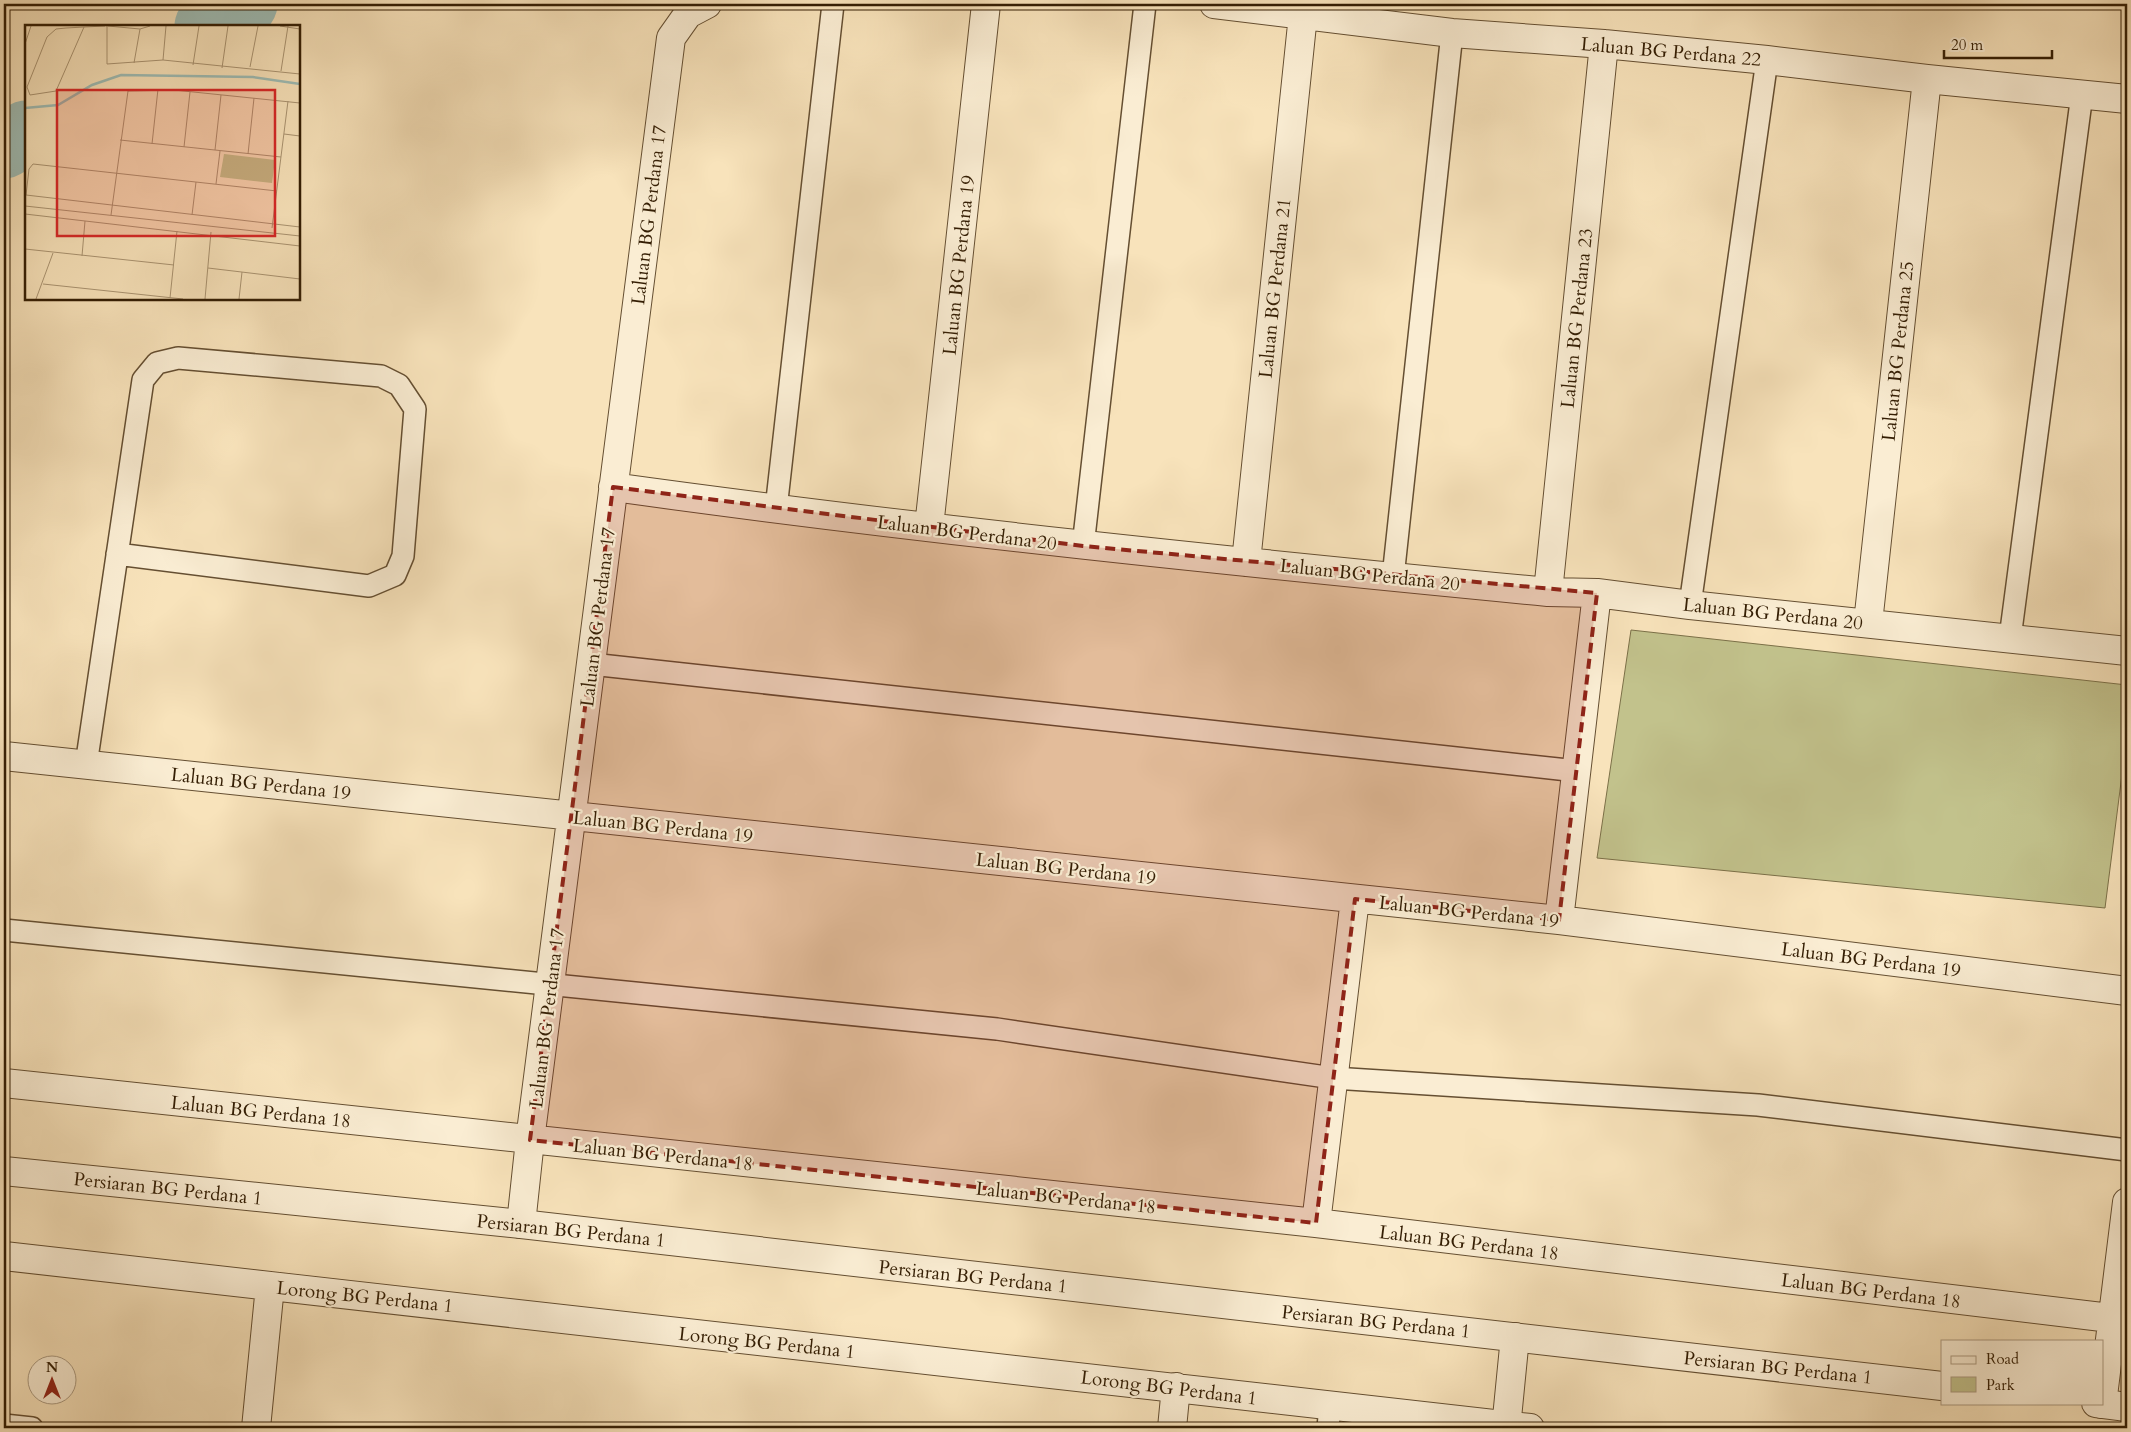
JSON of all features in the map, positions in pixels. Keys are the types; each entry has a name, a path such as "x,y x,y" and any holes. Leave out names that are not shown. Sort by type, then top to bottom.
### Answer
{"street":[{"name":"Laluan BG Perdana 19","path":"929,527 986,4"},
{"name":"Laluan BG Perdana 22","path":"1214,4 1452,33 1604,44 2127,99"},
{"name":"Laluan BG Perdana 17","path":"522,1224 530,1140 671,38 697,9"},
{"name":"Laluan BG Perdana 21","path":"1246,562 1303,15"},
{"name":"Laluan BG Perdana 23","path":"1548,592 1604,44"},
{"name":"Laluan BG Perdana 25","path":"1868,623 1927,79"},
{"name":"Laluan BG Perdana 20","path":"613,487 776,509 1083,546 1548,592 1596,593 1690,605 2127,651"},
{"path":"1559,920 1596,593"},
{"name":"Laluan BG Perdana 19","path":"4,756 1559,920 2127,991"},
{"path":"1316,1223 1355,899"},
{"name":"Laluan BG Perdana 18","path":"4,1083 1316,1223 2120,1320"},
{"name":"Persiaran BG Perdana 1","path":"4,1171 522,1224 1941,1386"},
{"path":"2108,1405 2120,1320 2127,1202"},
{"name":"Lorong BG Perdana 1","path":"4,1256 1176,1387 1329,1417 1514,1427"},
{"path":"256,1428 270,1286"},
{"path":"1514,1427 1515,1337"},
{"path":"1172,1428 1176,1387"}],"lane":[{"path":"776,509 833,4"},
{"path":"1083,546 1145,4"},
{"path":"1393,577 1452,33"},
{"path":"1690,605 1767,60"},
{"path":"2010,638 2082,94"},
{"path":"86,765 142,380 157,363 178,358 381,376 399,385 415,409 403,556 394,575 369,586 117,554"},
{"path":"592,664 1577,771"},
{"path":"4,930 551,983 997,1029 1333,1078 1758,1105 2127,1150"},
{"path":"4,1425 32,1428"}],"highlighted area":[{"path":"613,487 1083,546 1597,593 1559,920 1355,899 1316,1223 530,1140"}],"green space":[{"path":"1631,630 2127,685 2127,735 2105,908 1597,858"}],"waterway":[{"path":"209,25 245,4"},
{"path":"4,146 25,134"}]}
